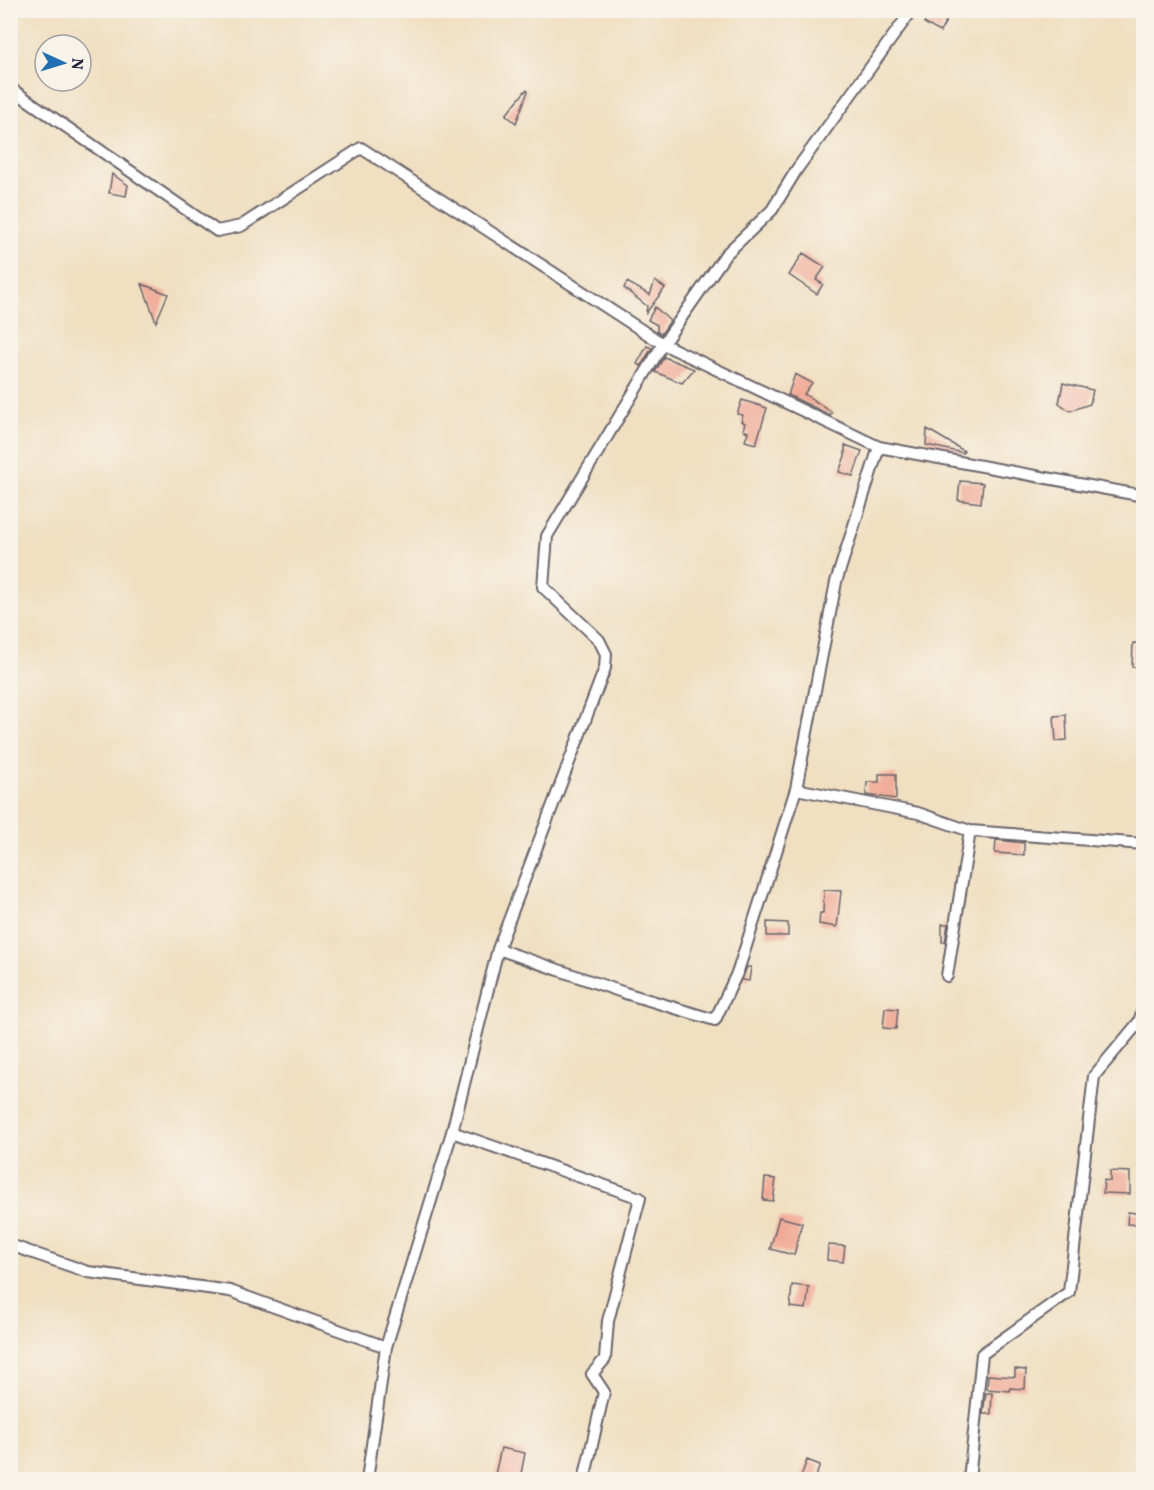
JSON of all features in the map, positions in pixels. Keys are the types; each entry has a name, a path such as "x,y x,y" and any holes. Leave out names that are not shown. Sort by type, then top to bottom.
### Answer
{"street":[{"path":"367,1479 386,1347 452,1132 498,949 605,668 606,654 599,640 543,587 547,536 663,344 726,254 771,210 912,10"},
{"path":"10,88 217,231 241,226 361,148 663,344 879,447 1143,496"},
{"path":"498,949 625,993 715,1020 738,971 796,789 836,582 879,447"},
{"path":"796,789 918,813 970,831 1143,844"},
{"path":"947,976 970,831"},
{"path":"969,1479 982,1354 1069,1292 1094,1076 1139,1022 1143,1006"},
{"path":"452,1132 640,1198 608,1321 605,1359 592,1374 604,1392 584,1479"},
{"path":"10,1245 88,1272 230,1290 386,1347"}],"building":[{"path":"931,10 952,10 940,32 924,23"},
{"path":"526,90 528,91 516,123 506,115"},
{"path":"112,174 128,185 126,196 109,193"},
{"path":"803,253 825,267 816,280 823,284 817,294 789,275"},
{"path":"655,281 665,288 646,313 647,306 624,288 627,282 650,295"},
{"path":"142,284 168,294 156,322"},
{"path":"655,307 670,321 661,334 657,331 657,325 648,320"},
{"path":"647,346 652,348 641,366 637,364"},
{"path":"664,357 694,369 682,383 655,372"},
{"path":"795,374 812,383 804,394 832,412 830,415 788,395"},
{"path":"1063,383 1093,390 1090,404 1070,411 1059,403"},
{"path":"742,400 767,408 756,444 745,441 748,432 743,430 745,423 741,421 743,415 737,414"},
{"path":"927,429 964,451 963,453 926,445"},
{"path":"845,445 862,451 853,476 839,472 845,456"},
{"path":"960,481 983,483 981,503 958,500"},
{"path":"1133,643 1143,644 1143,667 1132,667"},
{"path":"1066,715 1067,740 1056,741 1054,716"},
{"path":"879,774 896,774 896,799 866,795 867,782 879,782"},
{"path":"996,840 1024,843 1024,855 995,853"},
{"path":"824,890 841,891 837,927 819,924 820,913 823,913"},
{"path":"767,922 788,923 788,936 767,936"},
{"path":"942,924 948,924 945,942 942,942"},
{"path":"747,967 751,967 749,981 742,980"},
{"path":"885,1008 898,1009 896,1029 883,1028"},
{"path":"1110,1171 1130,1172 1130,1194 1103,1193 1104,1180 1110,1181"},
{"path":"765,1178 776,1179 773,1201 763,1200"},
{"path":"1128,1212 1143,1214 1143,1225 1127,1224"},
{"path":"779,1217 802,1223 794,1255 770,1249"},
{"path":"828,1245 845,1246 843,1262 827,1260"},
{"path":"792,1285 809,1287 806,1309 790,1307"},
{"path":"1015,1369 1026,1370 1025,1389 1010,1388 1010,1391 987,1389 988,1375 1015,1377"},
{"path":"986,1393 992,1393 991,1414 983,1414"},
{"path":"501,1448 525,1453 520,1479 494,1479"},
{"path":"807,1460 820,1465 815,1479 800,1479"}]}
